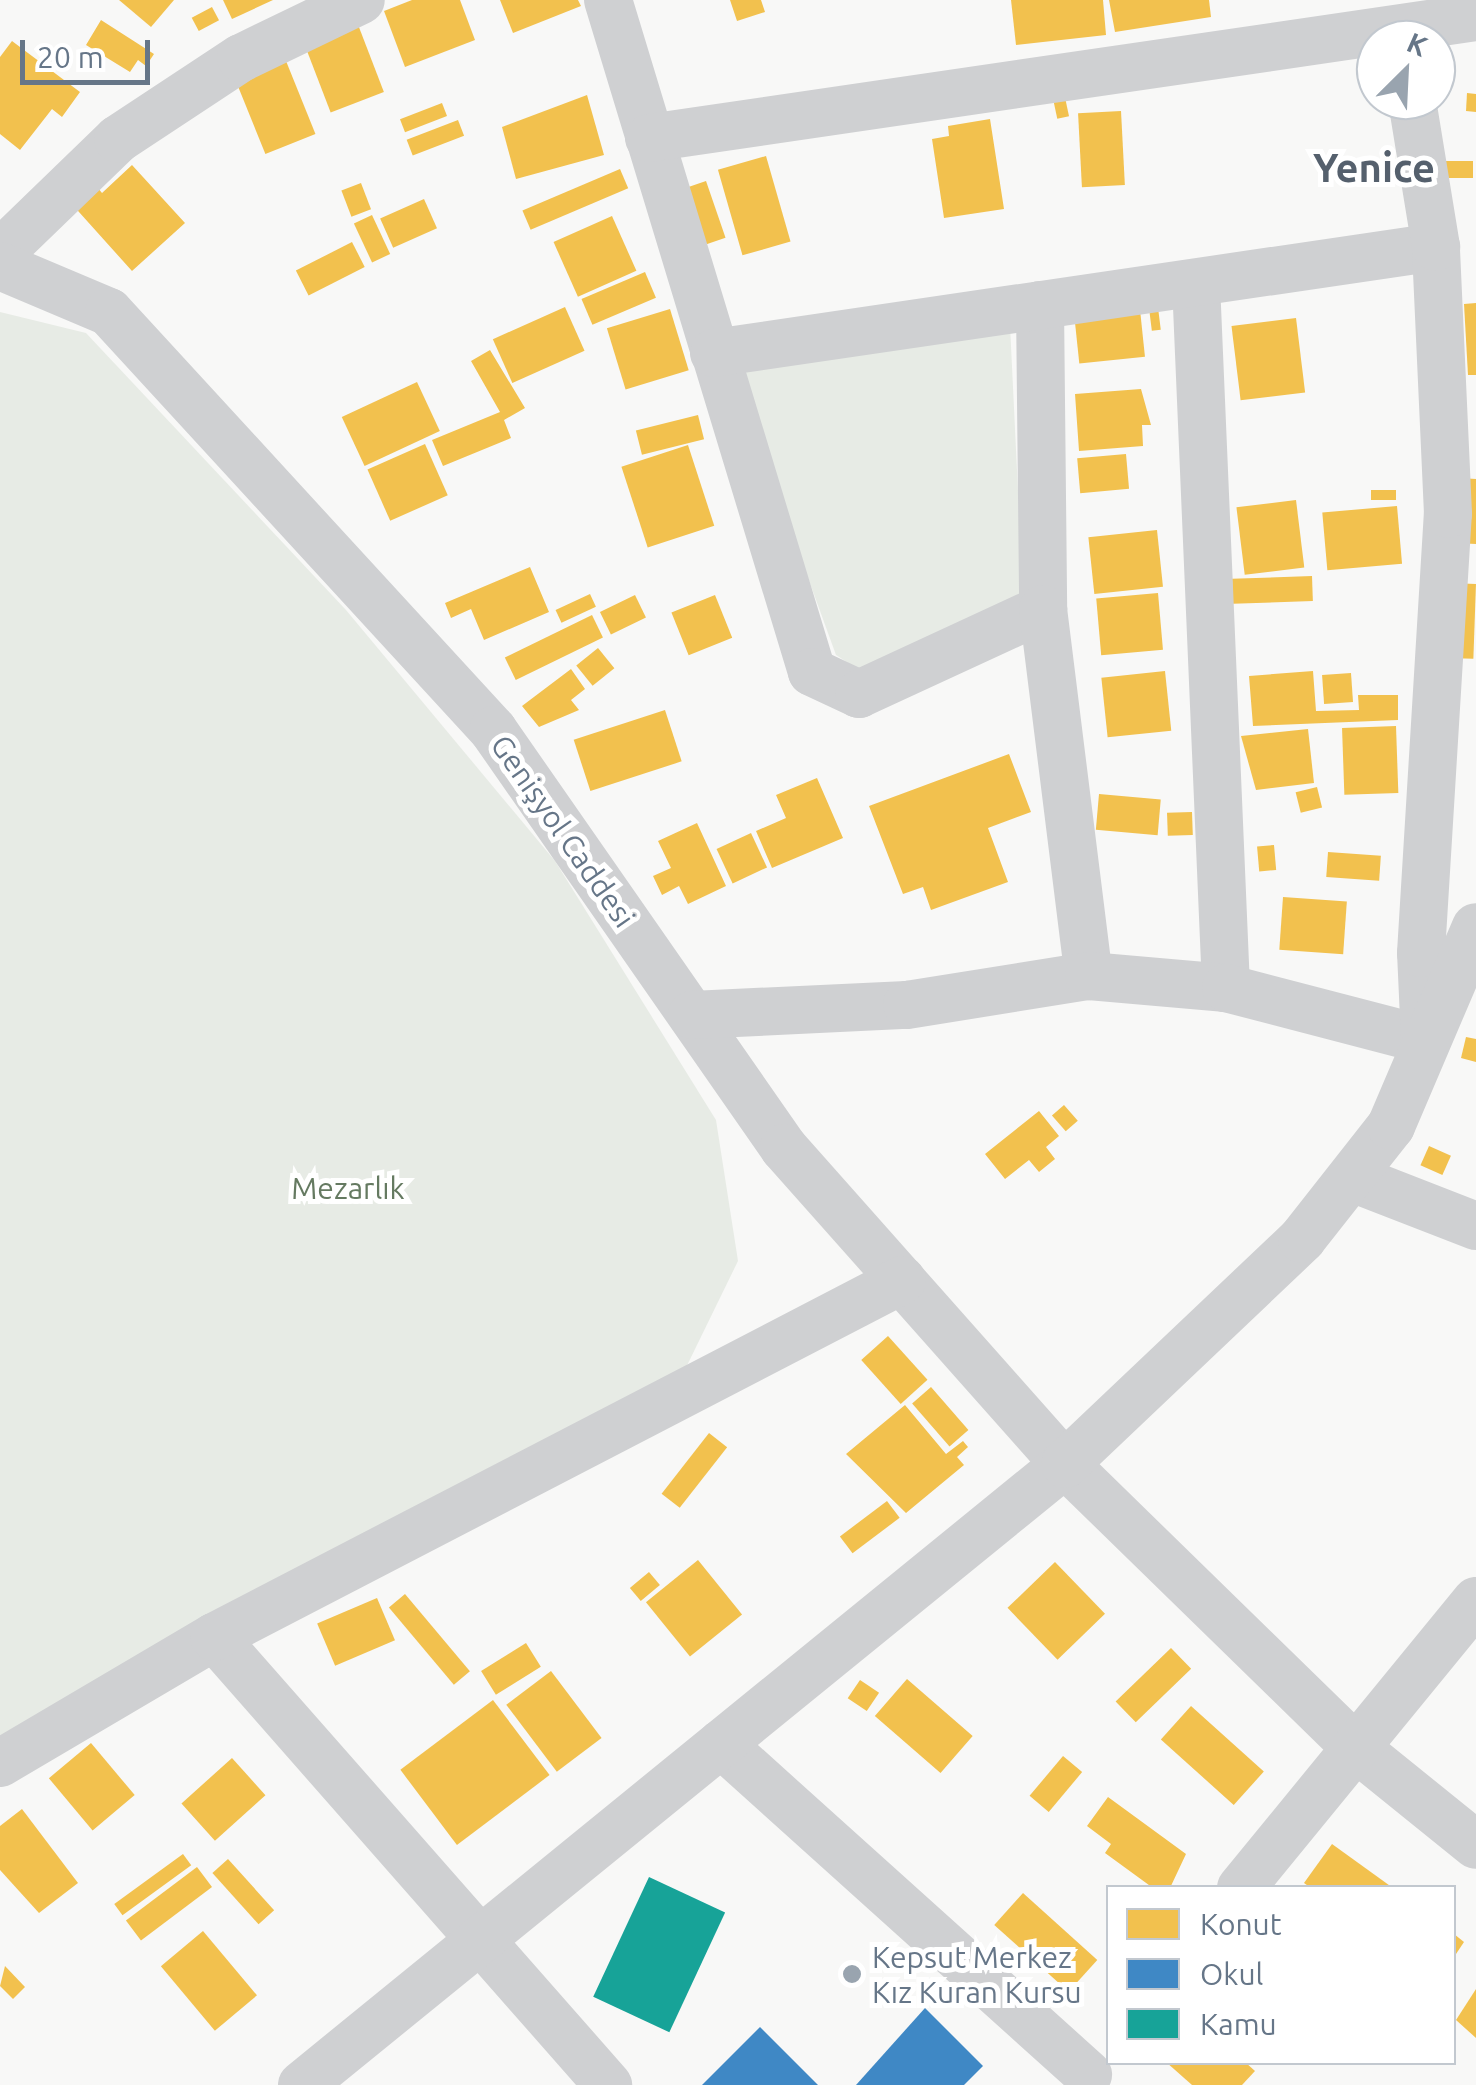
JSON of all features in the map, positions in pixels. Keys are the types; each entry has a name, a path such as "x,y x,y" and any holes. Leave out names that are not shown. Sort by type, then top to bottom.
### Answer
{"street":[{"path":"0,253 118,139 242,58 361,0"},
{"path":"608,0 812,672 859,694 1043,609"},
{"path":"1430,20 1476,17"},
{"path":"649,138 1356,29"},
{"path":"1415,120 1436,247 1448,514 1421,953 1425,1040"},
{"path":"714,353 1436,247"},
{"name":"Genişyol Caddesi","path":"0,266 109,312 493,730 784,1148 1065,1464 1356,1748 1476,1845"},
{"path":"1196,284 1226,988"},
{"path":"1040,305 1043,609 1089,976"},
{"path":"302,2085 1065,1464 1355,1178 1391,1126 1425,1040 1475,937"},
{"path":"692,1015 907,1005 1089,976 1226,988 1425,1040"},
{"path":"1355,1178 1476,1226"},
{"path":"0,1763 214,1637 902,1280"},
{"path":"1243,1885 1476,1601"},
{"path":"214,1637 478,1942 608,2085"},
{"path":"721,1744 1092,2069"}],"green space":[{"name":"Mezarlık","path":"0,312 86,333 346,610 555,861 716,1120 738,1261 657,1427 0,1753"},
{"path":"1010,325 1023,595 859,670 836,655 733,371"}],"building: Konut":[{"path":"119,0 174,0 151,27"},
{"path":"223,0 273,0 232,19"},
{"path":"412,0 460,0 475,40 405,67 384,11"},
{"path":"500,0 578,0 581,6 513,33"},
{"path":"730,0 761,0 765,12 737,21"},
{"path":"1011,0 1103,0 1106,35 1016,45"},
{"path":"1109,0 1209,0 1211,17 1115,32"},
{"path":"212,7 219,20 199,31 192,18"},
{"path":"101,20 154,54 146,66 138,60 130,72 86,45"},
{"path":"357,22 384,92 331,112 304,42"},
{"path":"12,41 80,92 62,117 52,109 20,150 0,134 0,57"},
{"path":"284,56 315,134 265,154 234,76"},
{"path":"1063,88 1069,116 1057,119 1051,90"},
{"path":"1467,93 1476,94 1476,112 1466,111"},
{"path":"587,95 604,155 516,179 502,127"},
{"path":"442,103 447,116 405,132 400,119"},
{"path":"1121,111 1125,185 1082,187 1078,113"},
{"path":"990,119 1004,209 944,218 932,139 949,136 948,126"},
{"path":"458,120 464,136 413,156 407,140"},
{"path":"766,156 791,242 742,255 718,170"},
{"path":"1444,161 1473,161 1473,178 1444,178"},
{"path":"132,165 185,223 132,271 70,202 93,182 102,193"},
{"path":"620,169 628,188 531,230 522,210"},
{"path":"706,181 726,238 703,246 683,189"},
{"path":"361,183 371,209 351,217 341,191"},
{"path":"424,199 437,228 393,248 380,219"},
{"path":"372,215 390,254 372,262 354,223"},
{"path":"612,216 636,271 578,297 554,242"},
{"path":"352,242 365,267 309,296 296,271"},
{"path":"645,272 656,298 592,325 581,299"},
{"path":"1157,299 1161,330 1152,331 1148,300"},
{"path":"1139,300 1145,357 1079,364 1073,307"},
{"path":"1476,303 1476,375 1468,375 1464,304"},
{"path":"565,307 585,351 512,383 493,339"},
{"path":"670,309 689,370 626,390 607,328"},
{"path":"1296,318 1305,392 1241,400 1231,326"},
{"path":"490,350 525,408 504,420 511,438 443,466 432,440 500,412 471,361"},
{"path":"417,382 440,431 365,466 342,417"},
{"path":"1141,389 1151,425 1142,425 1143,446 1079,451 1075,394"},
{"path":"698,415 704,439 642,455 636,430"},
{"path":"425,444 448,495 390,521 367,470"},
{"path":"688,445 714,526 648,547 621,467"},
{"path":"1126,454 1129,489 1080,493 1077,458"},
{"path":"1460,478 1476,479 1476,544 1456,543"},
{"path":"1371,490 1396,490 1396,500 1371,500"},
{"path":"1296,500 1304,567 1245,575 1236,507"},
{"path":"1397,506 1402,564 1327,570 1322,513"},
{"path":"1157,530 1163,587 1094,594 1088,537"},
{"path":"530,567 549,612 484,640 471,609 451,618 445,603"},
{"path":"1312,576 1313,601 1233,604 1232,579"},
{"path":"1450,583 1476,584 1473,659 1447,658"},
{"path":"1158,593 1163,650 1101,655 1096,598"},
{"path":"590,594 596,607 561,623 556,610"},
{"path":"635,595 646,617 611,635 600,612"},
{"path":"715,595 732,638 689,655 671,613"},
{"path":"592,615 603,637 516,680 505,658"},
{"path":"598,648 614,668 593,686 576,666"},
{"path":"571,669 585,689 571,700 579,710 539,727 522,706"},
{"path":"1165,671 1171,731 1108,737 1101,678"},
{"path":"1313,671 1316,711 1359,710 1358,695 1398,695 1398,720 1253,726 1249,676"},
{"path":"1351,673 1353,702 1324,704 1322,675"},
{"path":"665,710 682,761 590,791 574,740"},
{"path":"1396,726 1398,793 1344,795 1342,728"},
{"path":"1308,729 1314,783 1256,790 1241,736"},
{"path":"1009,754 1031,812 988,828 1008,882 931,910 923,887 903,894 869,806"},
{"path":"817,778 843,838 772,868 756,831 786,818 776,795"},
{"path":"1317,787 1322,807 1301,813 1296,792"},
{"path":"1099,794 1161,799 1158,835 1096,830"},
{"path":"1192,812 1193,835 1168,836 1167,813"},
{"path":"697,823 726,886 688,904 679,886 662,895 653,876 671,868 658,841"},
{"path":"751,833 767,867 733,883 717,849"},
{"path":"1274,845 1276,870 1259,871 1257,846"},
{"path":"1328,852 1381,856 1379,881 1326,877"},
{"path":"1283,897 1347,901 1343,954 1279,950"},
{"path":"1466,1037 1476,1039 1476,1062 1461,1058"},
{"path":"1064,1105 1078,1121 1066,1131 1052,1115"},
{"path":"1039,1111 1059,1136 1046,1147 1055,1159 1039,1172 1029,1160 1005,1179 985,1154"},
{"path":"1429,1146 1451,1156 1442,1175 1420,1165"},
{"path":"888,1336 927,1380 901,1404 861,1360"},
{"path":"931,1387 968,1430 950,1446 912,1403"},
{"path":"905,1405 946,1454 963,1441 968,1447 957,1457 964,1465 906,1513 846,1454"},
{"path":"709,1433 727,1447 680,1508 662,1494"},
{"path":"887,1501 900,1518 853,1553 840,1537"},
{"path":"698,1560 742,1614 690,1657 646,1602"},
{"path":"1055,1562 1105,1614 1058,1660 1008,1608"},
{"path":"649,1572 660,1585 641,1601 630,1588"},
{"path":"405,1594 470,1671 454,1685 389,1607"},
{"path":"377,1598 395,1640 335,1666 317,1623"},
{"path":"526,1643 541,1667 496,1695 481,1671"},
{"path":"1171,1648 1191,1669 1136,1722 1116,1701"},
{"path":"551,1671 602,1738 557,1772 506,1705"},
{"path":"907,1679 973,1736 941,1773 875,1716"},
{"path":"860,1680 879,1693 867,1711 848,1698"},
{"path":"493,1700 550,1775 457,1845 400,1770"},
{"path":"1191,1706 1264,1772 1234,1805 1161,1739"},
{"path":"91,1743 135,1795 93,1830 49,1778"},
{"path":"1063,1756 1082,1772 1049,1812 1030,1796"},
{"path":"232,1758 265,1795 215,1841 181,1804"},
{"path":"1108,1797 1186,1854 1171,1885 1149,1885 1105,1853 1111,1844 1087,1826"},
{"path":"22,1809 78,1883 39,1913 0,1870 0,1826"},
{"path":"1332,1844 1389,1885 1307,1885 1304,1883"},
{"path":"183,1854 191,1865 122,1915 114,1904"},
{"path":"228,1859 274,1910 259,1924 212,1873"},
{"path":"197,1867 212,1887 141,1941 126,1921"},
{"path":"1023,1893 1097,1960 1069,1992 994,1925"},
{"path":"203,1931 257,1995 215,2031 161,1966"},
{"path":"1456,1936 1464,1942 1456,1954"},
{"path":"5,1966 25,1987 13,1999 0,1986"},
{"path":"1476,1989 1476,2038 1456,2020"},
{"path":"1169,2065 1248,2065 1255,2071 1242,2085 1192,2085"}],"building: Okul":[{"path":"925,2008 983,2066 964,2085 856,2085"},
{"path":"760,2027 818,2085 702,2085"}],"building: Kamu":[{"path":"649,1877 725,1912 669,2032 593,1997"}],"place":[{"name":"Kepsut Merkez Kız Kuran Kursu","path":"852,1974"}],"district":[{"name":"Yenice","path":"1374,168"}]}
